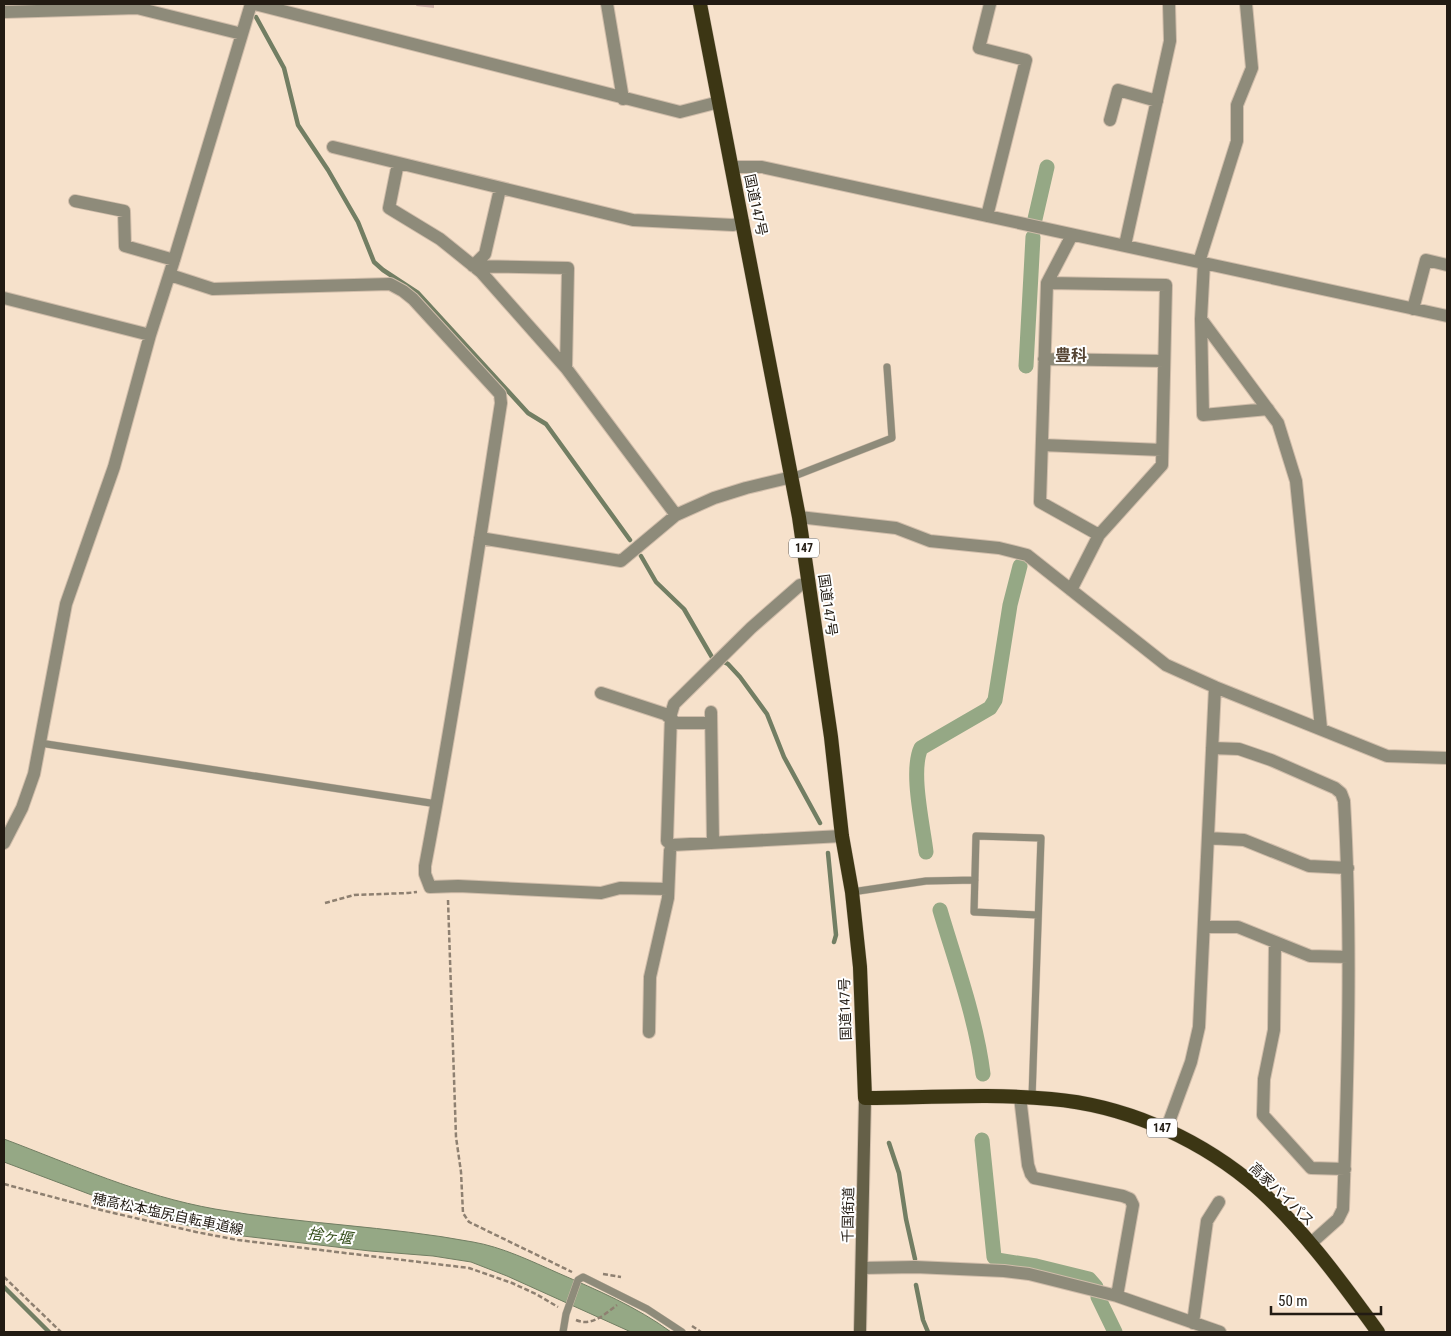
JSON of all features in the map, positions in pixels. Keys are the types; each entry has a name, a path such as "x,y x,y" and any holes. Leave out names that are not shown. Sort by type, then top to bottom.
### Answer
{"highway":[{"name":"国道147号","path":"700,4 792,477 809,583 831,737 842,836 852,892 860,967 865,1098"},
{"name":"高家バイパス","path":"865,1098 1026,1097 1077,1102 1106,1108 1166,1130 1215,1156 1249,1181 1280,1210 1310,1244 1378,1332"}],"main road":[{"name":"千国街道","path":"860,1332 865,1098"}],"street":[{"path":"4,843 28,793 34,774 66,604 114,466 150,335 170,275 251,4"},
{"path":"255,4 680,112 719,102"},
{"path":"607,4 623,98"},
{"path":"987,216 1026,60 979,48 990,4"},
{"path":"1125,245 1170,41 1169,4"},
{"path":"1246,4 1252,68 1237,105 1236,141 1201,262 1202,414 1268,409"},
{"path":"4,12 138,8 242,34"},
{"path":"1110,120 1118,90 1157,101"},
{"path":"333,147 633,220 734,226 743,222"},
{"path":"398,163 390,208 440,239 481,272 566,368 676,515"},
{"path":"731,167 762,167 1447,316"},
{"path":"473,266 485,254 500,189"},
{"path":"75,201 124,212 125,246 174,260"},
{"path":"1072,234 1046,283 1040,502 1099,535"},
{"path":"1413,309 1426,260 1447,265"},
{"path":"473,266 568,268 566,368"},
{"path":"170,275 213,289 384,283 395,286 408,294 500,394 501,404 480,538 437,804 425,866 425,874 430,887 601,894 620,888 668,889"},
{"path":"1046,283 1166,285 1162,465 1099,535 1071,590"},
{"path":"4,298 150,335"},
{"path":"1201,318 1278,423 1296,481 1321,728"},
{"path":"1044,358 1164,361"},
{"path":"1042,445 1162,450"},
{"path":"480,538 621,561 676,515 714,498 792,477"},
{"path":"799,517 896,528 930,541 1014,551 1028,555 1166,665 1215,687 1387,756 1447,758"},
{"path":"809,583 800,585 765,616 674,704 672,710 667,841 672,845 842,836"},
{"path":"1166,1130 1191,1062 1199,1026 1215,687"},
{"path":"601,693 665,714 676,723 711,717 713,843"},
{"path":"1212,748 1239,749 1271,760 1335,788 1342,793 1344,801 1348,868 1344,1209 1338,1220 1310,1244"},
{"path":"1208,838 1244,840 1309,866 1348,868"},
{"path":"649,1032 650,977 666,909 672,845"},
{"path":"1204,927 1238,927 1310,956 1348,957"},
{"path":"1275,942 1274,1030 1264,1079 1263,1115 1311,1168 1345,1169"},
{"path":"1026,1097 1028,1165 1034,1178 1123,1196 1130,1199 1133,1205 1117,1296"},
{"path":"1193,1323 1207,1221 1220,1202"},
{"path":"862,1268 914,1267 1004,1270 1029,1274 1117,1296 1220,1332"}],"lane":[{"path":"792,477 892,438 887,367"},
{"path":"40,743 437,804"},
{"path":"1026,1097 1038,915 1041,838 976,836 974,912 1038,915"},
{"path":"852,892 926,881 975,880"},
{"path":"563,1332 564,1309 581,1279 628,1298 682,1332"}],"path":[{"path":"325,902 354,895 408,894 430,887"},
{"path":"448,887 456,1137 461,1172 463,1213 469,1222 581,1279"},
{"name":"穂高松本塩尻自転車道線","path":"4,1184 105,1211 238,1240 469,1268 520,1286 564,1309"},
{"path":"4,1278 61,1332"},
{"path":"572,1319 582,1323 591,1322 623,1302"}],"water":[{"name":"捨ヶ堰","path":"4,1139 134,1188 215,1209 409,1232 495,1247 527,1259 631,1307 671,1332 631,1332 507,1276 471,1262 433,1256 370,1251 243,1236 150,1217 4,1162"}],"building":[{"path":"417,4 434,4 434,8 416,6"}],"waterway":[{"path":"256,17 284,68 298,125 328,170 358,222 374,262 418,293 528,413 546,424 630,540"},
{"path":"1035,219 1047,167"},
{"path":"1026,366 1033,237"},
{"path":"641,556 656,582 684,609 713,659"},
{"path":"926,852 917,784 918,758 921,748 990,708 995,700 1010,605 1020,566"},
{"path":"722,661 728,664 740,677 767,714 784,757 820,823"},
{"path":"828,853 836,935 834,942"},
{"path":"940,910 971,1012 983,1074"},
{"path":"982,1140 994,1257 997,1260 1036,1266 1089,1279 1096,1287"},
{"path":"889,1143 899,1173 906,1219 915,1259"},
{"path":"916,1285 923,1320 928,1332"},
{"path":"4,1287 49,1332"},
{"path":"1098,1297 1115,1332"}],"district":[{"name":"豊科","path":"1071,355"}]}
